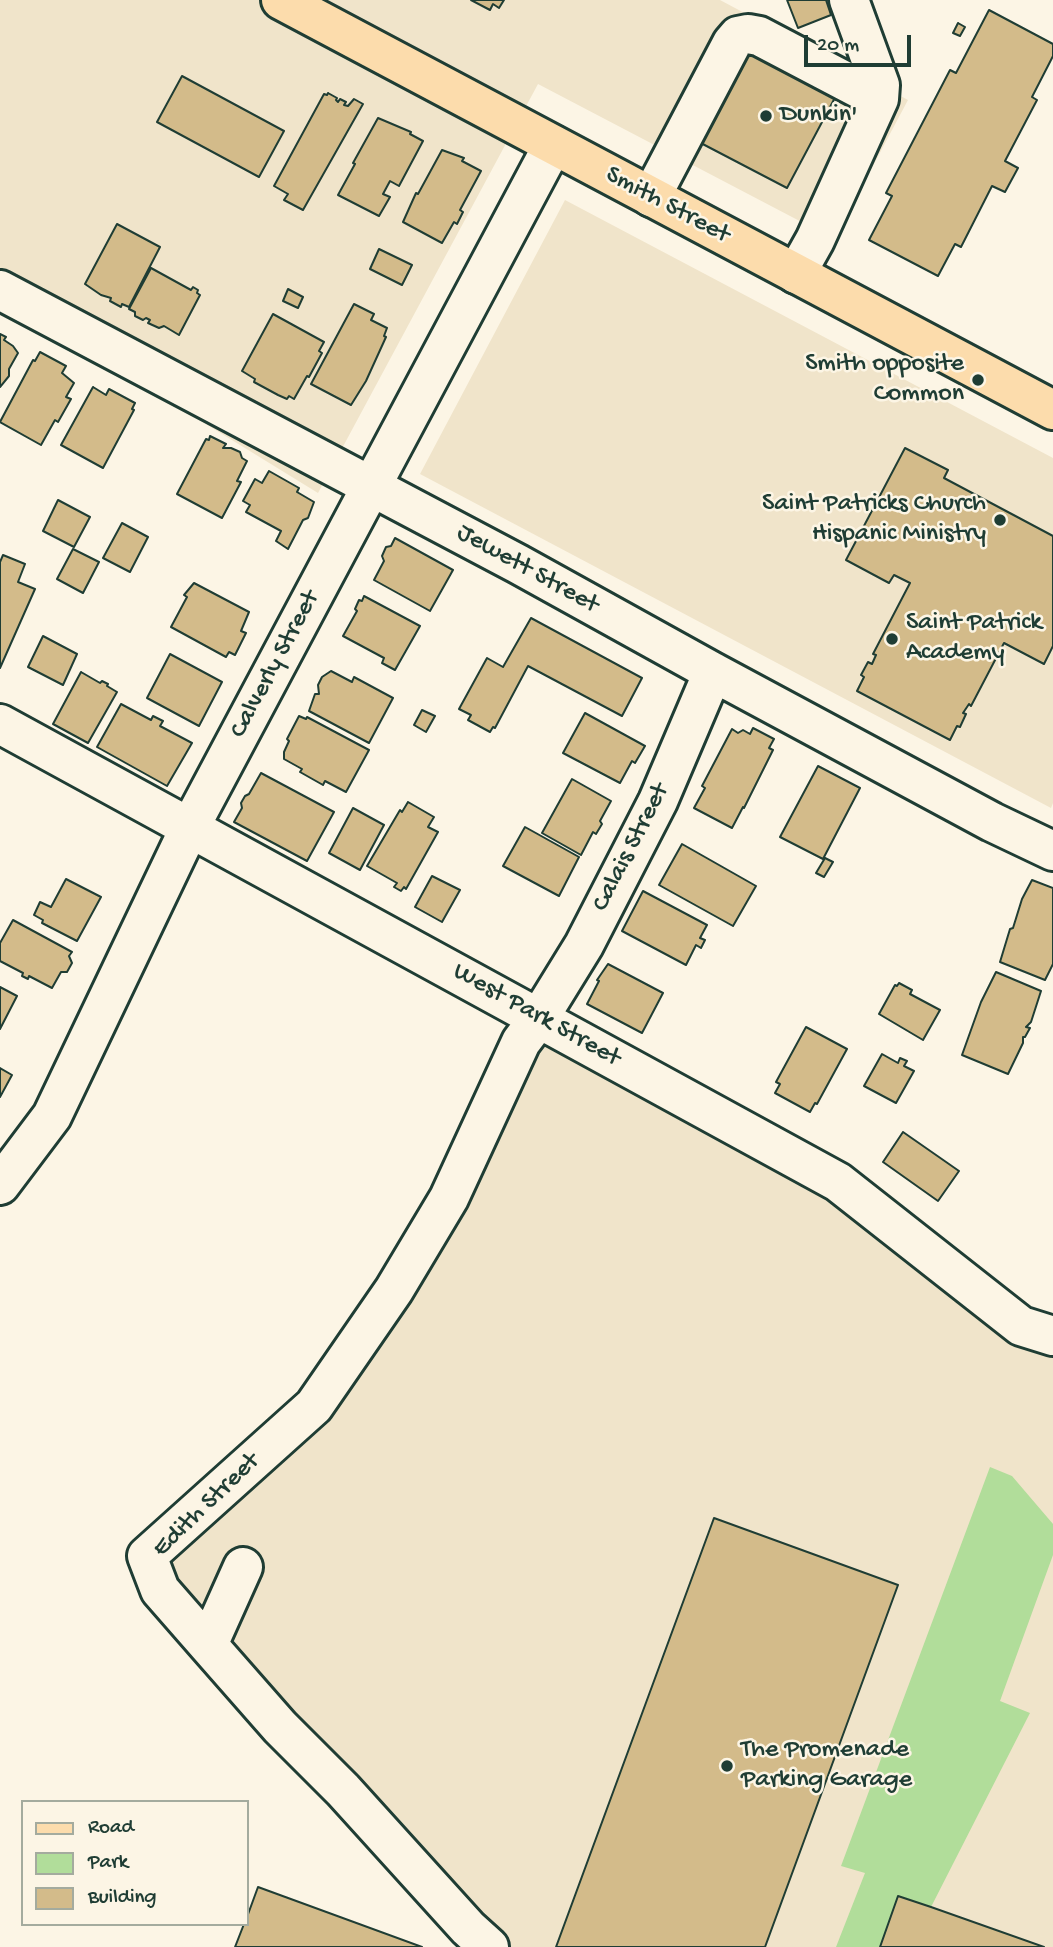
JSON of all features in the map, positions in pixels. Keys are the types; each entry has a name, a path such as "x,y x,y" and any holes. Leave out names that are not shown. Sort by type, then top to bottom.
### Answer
{"main road":[{"name":"Smith Street","path":"281,0 1053,410"}],"street":[{"path":"796,274 816,240 878,99 880,85 849,0"},
{"path":"651,197 738,36 759,36 878,99"},
{"name":"Calverly Street","path":"0,1185 52,1116 190,827 553,145"},
{"name":"Jewett Street","path":"0,290 517,564 713,673 992,822 1053,851"},
{"name":"Calais Street","path":"539,1018 584,945 658,801 713,673"},
{"name":"West Park Street","path":"0,724 838,1182 1021,1326 1053,1336"},
{"name":"Edith Street","path":"473,1941 343,1790 281,1727 160,1590 147,1556 314,1406 394,1290 439,1216 522,1042 539,1018"},
{"path":"208,1644 243,1567"}],"shaded area":[{"path":"0,0 720,0 908,100 834,239 538,84 318,493 32,317 0,301"},
{"name":"Saint Patrick Academy","path":"565,200 1053,458 1051,808 420,474"},
{"path":"544,1028 808,1168 1053,1336 1053,1947 466,1947 147,1575 323,1415"}],"green space":[{"path":"990,1467 1012,1476 1053,1524 1053,1555 1000,1701 1030,1713 931,1907 880,1947 836,1947 865,1873 841,1866"}],"building":[{"path":"471,0 504,0 499,8 493,4 490,10"},
{"path":"787,0 826,0 831,15 798,28"},
{"path":"989,10 1053,44 1053,56 1032,97 1037,100 1005,161 1018,168 1005,192 992,186 961,247 955,244 938,276 869,240 892,196 886,193 950,70 956,73"},
{"path":"958,23 965,27 960,36 953,33"},
{"name":"Dunkin'","path":"746,43 838,92 787,188 695,140"},
{"path":"182,76 284,131 259,177 157,122"},
{"path":"328,93 337,98 338,102 340,99 346,102 344,105 348,106 354,99 363,104 303,210 284,200 288,194 274,186 324,94"},
{"path":"378,118 411,132 410,134 423,141 399,186 390,181 383,194 390,197 379,216 338,195"},
{"path":"442,150 464,158 462,161 481,171 460,210 463,212 457,224 454,222 442,243 403,222 416,193 418,194"},
{"path":"117,224 160,247 129,307 122,304 121,307 110,301 111,298 85,284"},
{"path":"379,249 412,265 402,285 370,269"},
{"path":"151,268 191,290 193,287 198,290 200,295 179,335 164,326 159,328 148,323 150,320 135,316 135,312 129,309"},
{"path":"288,289 303,297 298,308 283,301"},
{"path":"354,304 374,314 371,320 387,328 386,337 366,381 351,405 311,384"},
{"path":"273,314 324,342 319,351 322,353 294,399 278,395 254,382 255,379 242,371"},
{"path":"0,334 6,337 4,340 18,353 9,369 9,376 0,387"},
{"path":"40,352 66,366 62,373 74,383 66,397 71,399 41,445 0,422 33,360 35,361"},
{"path":"93,387 106,395 109,389 135,403 132,409 134,410 103,468 61,445"},
{"path":"210,436 226,444 223,448 240,452 242,458 247,461 237,481 241,482 222,518 177,494"},
{"name":"Saint Patrick Academy","path":"905,448 948,470 944,478 1053,536 1053,646 1044,664 1004,643 971,706 969,704 963,713 966,714 960,727 957,726 950,740 857,691 864,677 861,675 868,662 872,664 876,655 873,654 910,583 894,575 889,583 846,560"},
{"path":"269,471 299,488 297,492 314,502 308,518 303,520 288,549 276,541 281,531 246,512 250,505 243,501 255,479 262,483"},
{"path":"58,500 90,517 74,547 43,531"},
{"path":"122,523 148,537 130,572 103,558"},
{"path":"395,538 453,570 430,611 374,580 384,561 382,556 386,547 391,546"},
{"path":"73,549 99,562 83,593 57,579"},
{"path":"3,555 25,564 18,582 35,589 0,668 0,562"},
{"path":"194,583 249,612 241,631 246,633 235,655 229,652 226,657 171,627 187,597 184,595"},
{"path":"364,596 420,626 395,670 382,663 384,658 343,636 357,611 355,609 359,600 362,601"},
{"path":"531,618 642,678 622,716 528,666 495,728 490,732 468,720 471,715 459,709 487,658 503,667"},
{"path":"43,636 77,654 63,685 28,667"},
{"path":"170,654 222,682 199,726 147,698"},
{"path":"331,671 352,682 354,677 393,698 369,743 309,711 315,694 319,694 318,685 322,677"},
{"path":"81,672 100,683 102,681 108,684 107,686 117,692 88,743 53,724"},
{"path":"121,704 151,720 153,716 163,721 160,726 192,743 167,786 97,747"},
{"path":"422,710 435,716 426,732 414,725"},
{"path":"585,713 645,746 635,763 632,761 620,783 563,753"},
{"path":"299,716 306,719 307,717 369,750 346,792 325,781 323,785 284,759 289,741 287,739"},
{"path":"753,728 774,739 769,748 773,750 732,828 694,808 705,788 702,786 732,729 738,733 743,730 750,734"},
{"path":"818,766 860,788 823,859 780,837"},
{"path":"261,773 334,812 307,861 234,822 242,808 241,803"},
{"path":"572,779 611,801 600,821 602,824 596,834 593,832 581,855 542,833"},
{"path":"408,802 434,817 428,827 438,832 406,889 404,887 401,891 394,887 397,883 367,866 400,810 402,812"},
{"path":"353,808 384,825 360,870 329,853"},
{"path":"525,827 579,857 559,896 503,866"},
{"path":"682,844 756,886 733,926 659,885"},
{"path":"825,858 833,862 824,877 816,873"},
{"path":"432,876 460,890 442,922 415,907"},
{"path":"66,879 101,897 77,941 42,923 43,920 34,915 40,902 51,907"},
{"path":"1032,880 1053,888 1053,964 1045,980 1000,962 1010,929 1013,928 1022,899"},
{"path":"643,891 707,925 700,938 705,940 701,948 696,945 686,965 622,931"},
{"path":"13,920 72,952 69,956 72,963 67,972 61,972 52,988 29,976 28,979 22,976 23,973 0,961 0,943"},
{"path":"608,964 663,993 642,1033 587,1004 599,981 597,980"},
{"path":"996,972 1041,991 1031,1022 1026,1027 1030,1028 1023,1037 1023,1043 1008,1074 962,1055 981,1002"},
{"path":"899,983 912,990 910,994 940,1010 923,1040 879,1014 895,985"},
{"path":"0,987 17,996 0,1029"},
{"path":"806,1027 847,1049 810,1112 775,1093 780,1084 776,1082"},
{"path":"882,1054 898,1063 900,1058 907,1061 904,1066 914,1071 896,1103 864,1086"},
{"path":"0,1068 12,1075 0,1097"},
{"path":"903,1132 959,1171 938,1201 883,1162"},
{"name":"The Promenade Parking Garage","path":"714,1518 898,1585 765,1947 556,1947"},
{"path":"258,1887 422,1947 235,1947 243,1926 248,1926 248,1914"},
{"path":"898,1896 931,1907 1044,1947 880,1947"}],"place":[{"name":"Dunkin'","path":"766,116"},
{"name":"Smith opposite Common","path":"978,380"},
{"name":"Saint Patricks Church Hispanic Ministry","path":"1000,520"},
{"name":"Saint Patrick Academy","path":"892,639"},
{"name":"The Promenade Parking Garage","path":"727,1766"}]}
